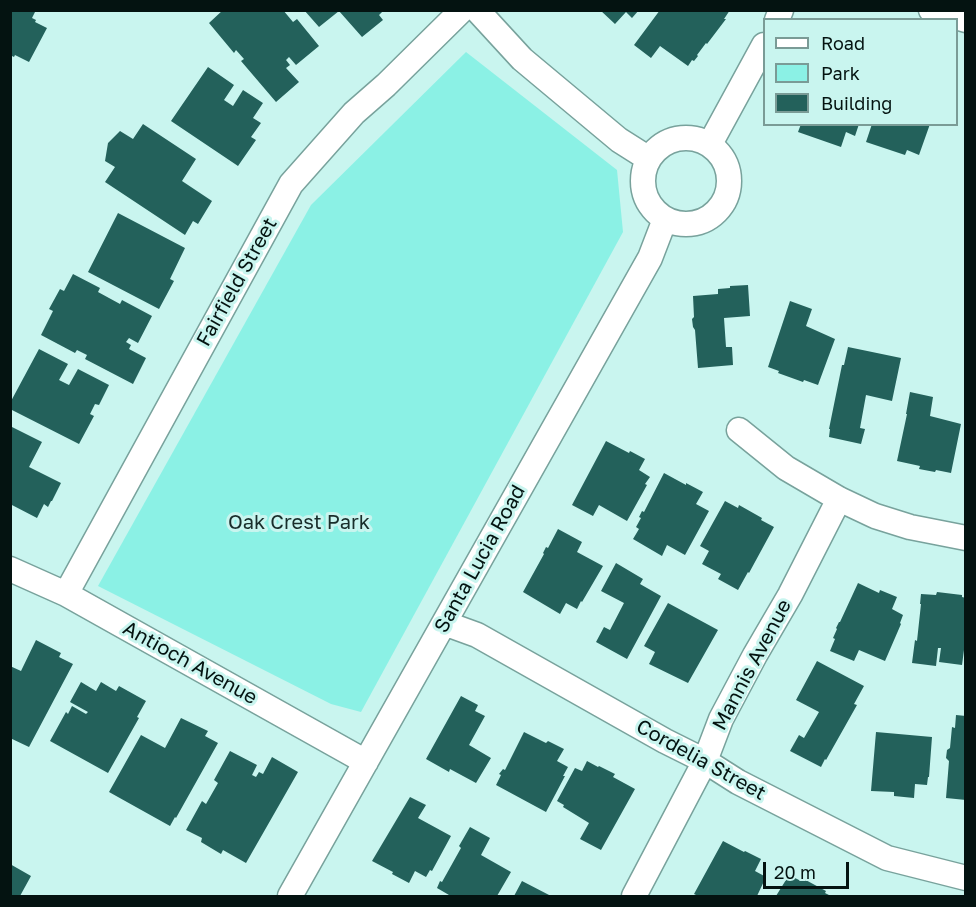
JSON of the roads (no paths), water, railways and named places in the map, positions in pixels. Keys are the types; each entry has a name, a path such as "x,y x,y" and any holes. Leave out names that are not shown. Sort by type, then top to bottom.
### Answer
{"street":[{"name":"Fairfield Street","path":"66,594 291,184 354,113 386,85 462,10"},
{"path":"477,10 522,59 619,140 649,159"},
{"path":"931,10 966,20"},
{"path":"710,144 763,49"},
{"path":"683,137 696,138 710,144 721,154 728,167 730,181 728,196 720,209 708,219 694,223 679,223 665,219 654,210 643,185 643,172 649,159 657,148 683,137"},
{"name":"Santa Lucia Road","path":"290,897 650,258 665,219"},
{"path":"739,430 786,468 839,499 875,516 910,527 966,538"},
{"name":"Mannis Avenue","path":"634,897 705,761 721,719 790,595 839,499"},
{"name":"Antioch Avenue","path":"10,569 66,594 366,762"},
{"name":"Cordelia Street","path":"444,623 477,635 665,741 705,761 738,782 887,858 966,878"}],"park label":[{"name":"Oak Crest Park","path":"299,523"}]}
